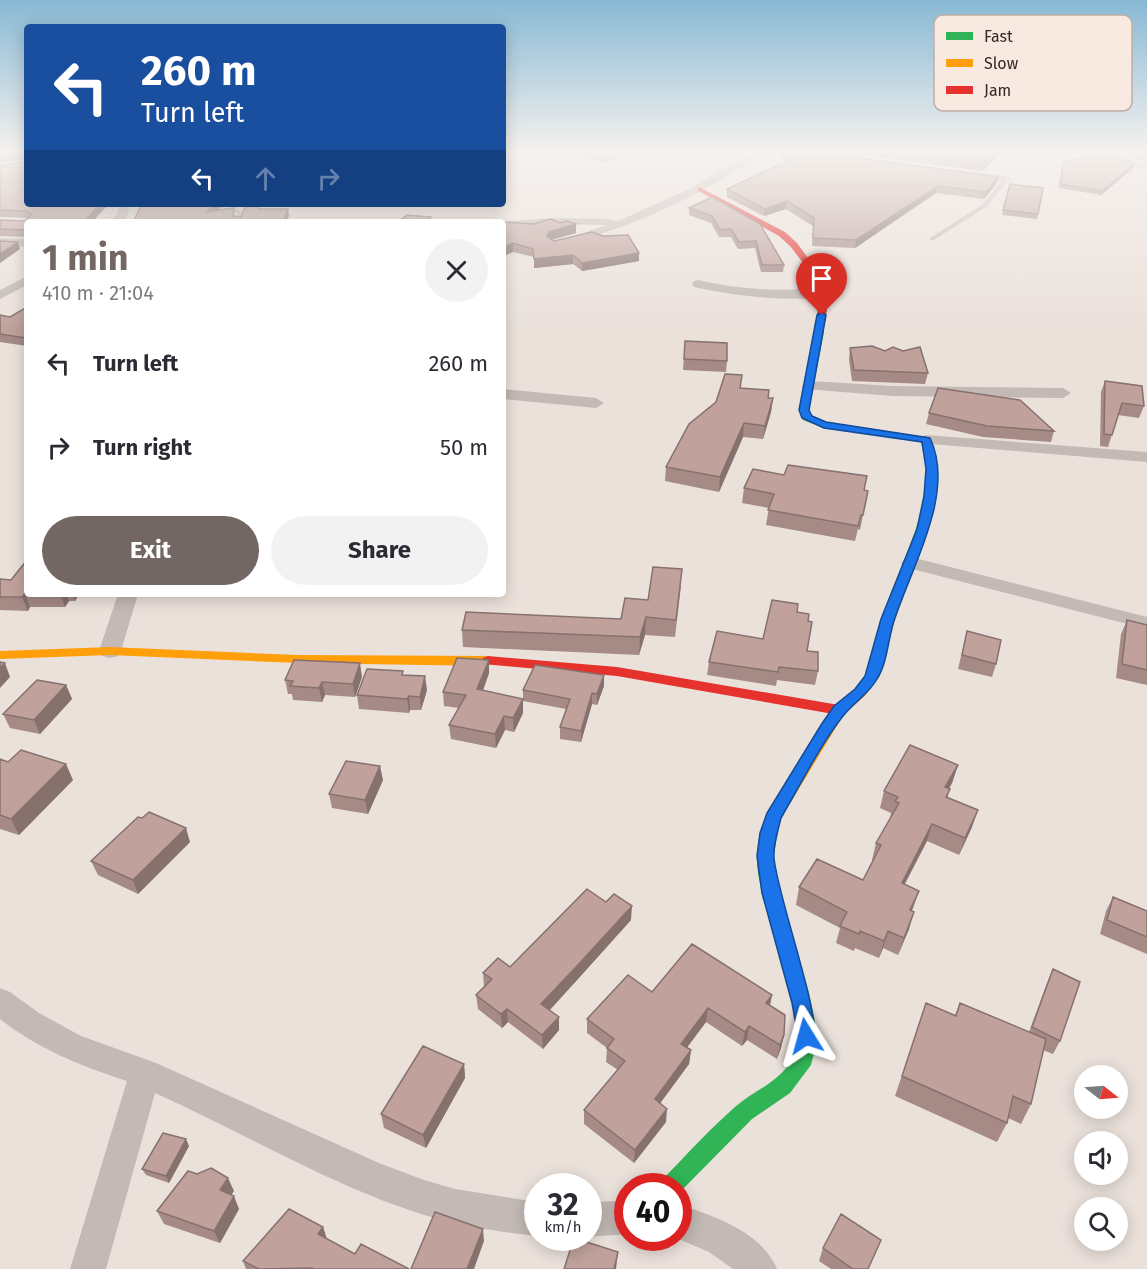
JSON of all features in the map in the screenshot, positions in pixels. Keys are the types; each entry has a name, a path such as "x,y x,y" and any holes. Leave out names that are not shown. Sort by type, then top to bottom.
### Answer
{"street":[{"path":"555,244 626,223 653,210"},
{"path":"738,210 782,234 795,245 814,270 825,291 804,413 812,422 926,440 1147,457"},
{"path":"506,225 550,220 626,223"},
{"path":"0,242 24,243"},
{"path":"0,285 23,283"},
{"path":"0,295 23,283"},
{"path":"698,284 735,293 761,295 782,296 825,291"},
{"path":"810,386 893,391 1063,393"},
{"path":"506,394 596,403"},
{"path":"683,1173 706,1146 747,1110 777,1090 800,1068 804,1058 807,1048 806,1024 785,938 771,893 765,856 773,817 839,710 860,693 872,677 888,619 923,529 930,496 932,469 926,440"},
{"path":"910,563 1147,623"},
{"path":"110,651 127,597"},
{"path":"0,655 110,651 298,659 454,660 572,667 633,674 762,699 839,710"},
{"path":"0,1001 20,1018 81,1051 145,1073 275,1134 409,1192 452,1205 524,1218"},
{"path":"88,1269 145,1073"},
{"path":"692,1227 722,1240 748,1256 759,1269"}],"lane":[{"path":"235,210 241,213 240,219"},
{"path":"932,239 977,210"}],"building":[{"path":"6,210 94,210 87,219 27,219 32,214 26,211"},
{"path":"139,210 234,210 233,216 241,217 244,210 288,210 284,219 134,219"},
{"path":"695,210 736,210 760,224 784,265 762,265 756,241 739,242 731,229 720,230 712,216"},
{"path":"802,210 901,210 856,240 813,238 814,218"},
{"path":"1005,210 1039,210 1038,214"},
{"path":"407,215 431,217 429,219 402,219"},
{"path":"550,219 560,223 567,221 576,224 549,232 547,236 554,241 592,232 603,236 628,235 639,253 582,263 573,255 534,259 533,249 513,243 506,246 506,222 534,224"},
{"path":"0,220 24,221 24,230 0,229"},
{"path":"0,241 18,242 0,254"},
{"path":"24,309 24,338 0,334 0,315 10,317"},
{"path":"685,341 727,343 727,361 684,359"},
{"path":"872,346 885,351 893,347 903,351 920,347 928,373 854,370 850,348"},
{"path":"725,374 742,375 740,388 769,390 768,398 773,398 765,426 744,423 720,477 666,467 689,424 716,402"},
{"path":"1105,381 1142,386 1144,406 1122,403 1112,435 1104,434"},
{"path":"938,388 1020,400 1054,431 987,426 929,413"},
{"path":"788,465 867,476 864,490 868,491 858,526 768,510 774,494 744,488 753,469 784,475"},
{"path":"24,564 24,594 22,597 0,597 0,579 11,580"},
{"path":"653,567 682,569 676,620 646,617 640,637 462,630 466,612 621,619 625,598 648,600"},
{"path":"772,600 798,604 797,612 809,614 808,621 812,622 807,651 818,652 818,671 779,667 778,672 709,662 717,631 763,639"},
{"path":"1127,620 1147,625 1147,670 1122,664"},
{"path":"967,631 1001,640 996,664 962,655"},
{"path":"457,658 489,660 477,689 523,699 513,718 504,716 495,734 449,725 466,695 443,692"},
{"path":"294,660 360,663 353,684 322,682 319,688 290,686 293,681 285,680"},
{"path":"535,665 604,675 597,694 592,693 581,731 560,727 570,699 523,690"},
{"path":"367,669 403,671 402,675 425,676 420,697 409,696 407,699 357,695"},
{"path":"37,680 66,685 34,720 3,714"},
{"path":"910,745 958,765 945,787 950,789 946,797 978,810 965,838 932,824 902,883 919,891 910,910 914,912 904,938 888,931 884,941 840,926 847,912 799,887 817,859 863,880 881,845 876,843 899,803 895,801 898,797 884,791"},
{"path":"21,750 66,764 11,819 0,815 0,759 8,762"},
{"path":"346,761 380,766 365,800 329,794"},
{"path":"149,812 186,828 133,880 91,861 138,817 142,818"},
{"path":"587,889 606,902 614,894 632,906 541,1004 559,1017 542,1035 507,1009 501,1014 476,995 492,979 483,973 498,958 510,967"},
{"path":"1113,897 1147,911 1147,937 1107,920"},
{"path":"692,944 772,995 766,1003 785,1015 784,1035 780,1045 749,1026 745,1032 708,1008 681,1044 691,1050 655,1099 667,1109 635,1150 584,1110 625,1061 607,1048 614,1039 587,1019 628,975 652,992"},
{"path":"1053,969 1080,982 1060,1041 1032,1027"},
{"path":"926,1003 956,1016 960,1003 1046,1039 1031,1104 1013,1096 1007,1123 902,1076"},
{"path":"423,1046 464,1064 423,1135 381,1114"},
{"path":"163,1133 186,1139 166,1176 142,1169"},
{"path":"211,1168 228,1178 220,1190 234,1196 214,1231 157,1211 188,1171 197,1174"},
{"path":"289,1209 323,1227 318,1234 355,1254 361,1244 409,1269 259,1269 243,1261"},
{"path":"435,1212 483,1229 467,1269 411,1269"},
{"path":"841,1214 881,1240 868,1269 853,1269 823,1248"},
{"path":"602,1247 618,1252 614,1269 564,1269 570,1251 602,1251"}],"traffic: fast":[{"path":"820,332 804,410 807,418 824,425 926,440 932,469 928,511 906,574"},
{"path":"684,1173 725,1130 745,1112 783,1086 801,1065 806,1045 805,1021 800,993 768,880 765,857 773,817 785,798"}],"traffic: slow":[{"path":"785,798 839,710 860,693 872,677 888,619 906,574"},
{"path":"0,655 110,651 298,659 488,661"}],"traffic: jam":[{"path":"738,210 782,234 794,245 823,284 820,332"},
{"path":"488,661 617,671 839,710"}],"route":[{"path":"806,1036 801,1003 771,893 765,856 769,833 773,817 826,729 839,710 860,693 872,677 888,619 923,529 928,511 932,469 926,440 824,425 807,418 804,410 822,315"}]}
